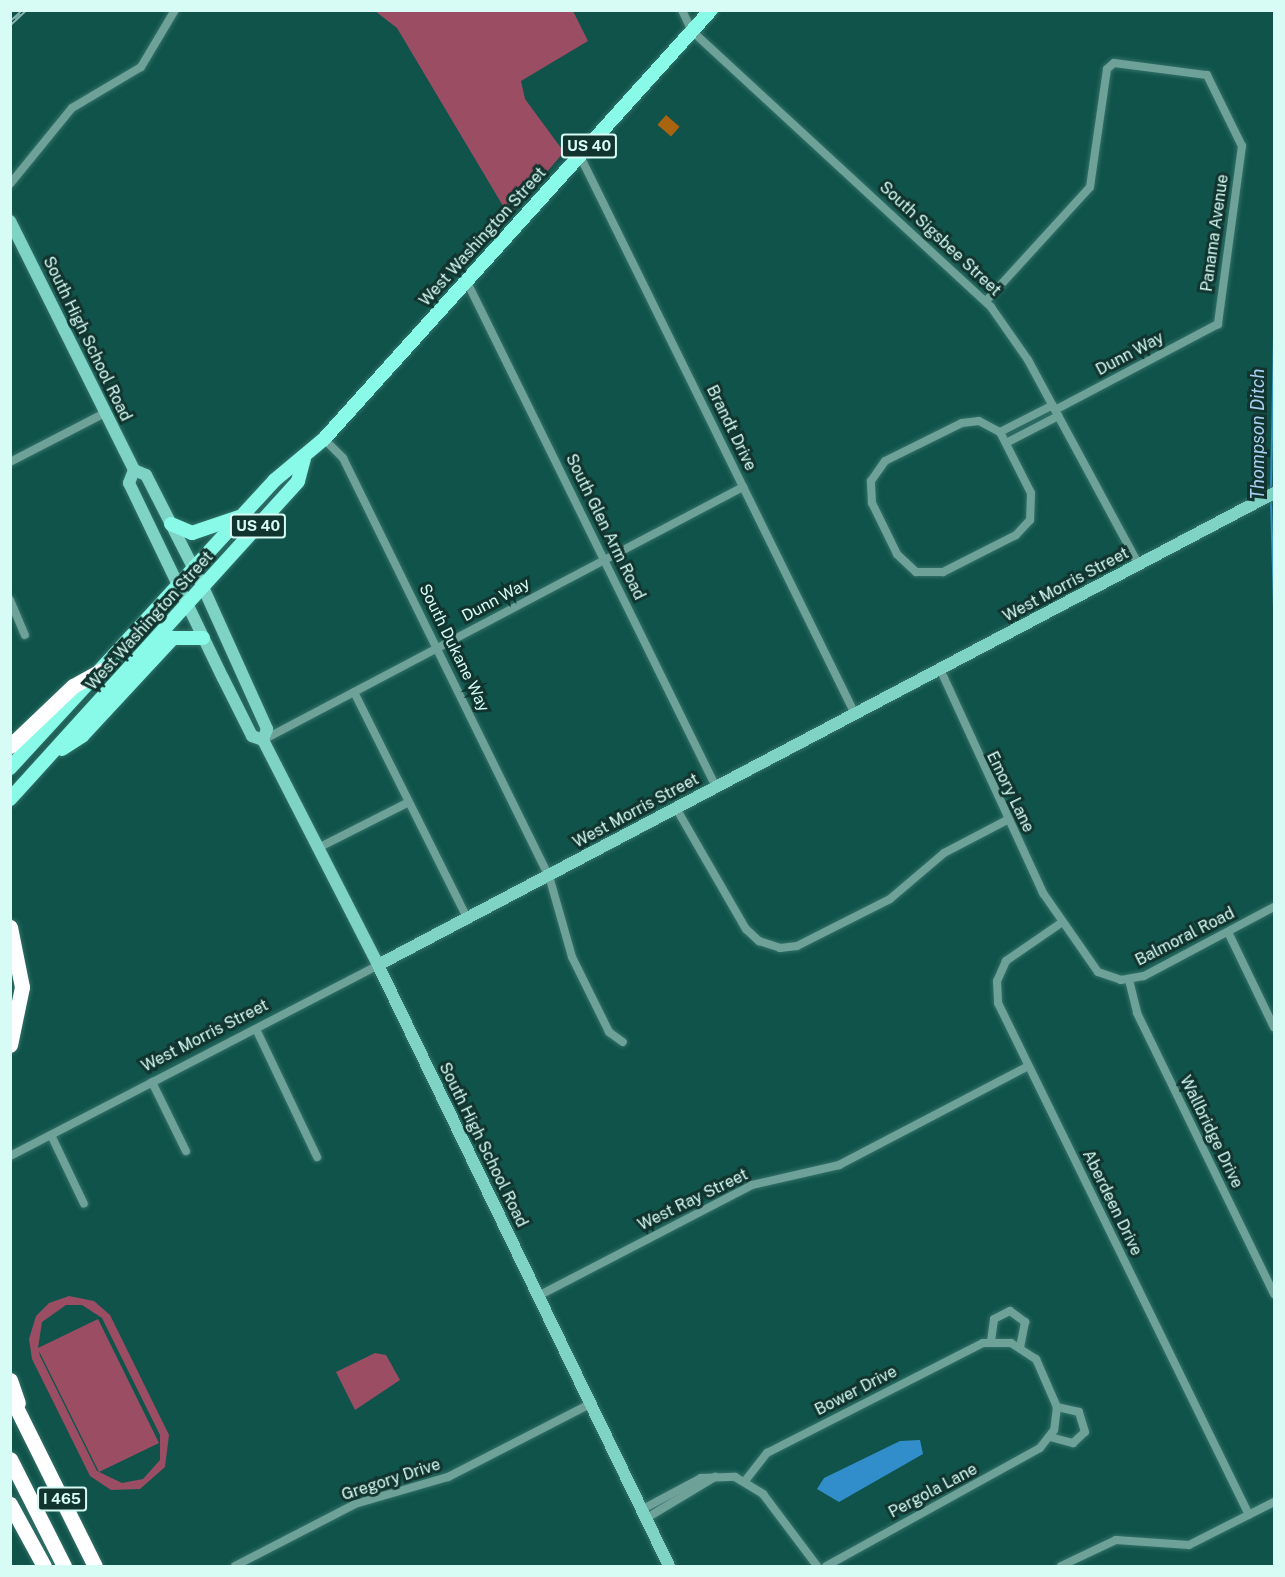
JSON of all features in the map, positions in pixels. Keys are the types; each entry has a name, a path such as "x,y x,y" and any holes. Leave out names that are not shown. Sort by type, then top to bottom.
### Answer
{"highway":[{"path":"10,746 73,686 102,670"},
{"path":"10,1045 22,987 11,932"},
{"path":"10,1380 28,1431"},
{"name":"I 465","path":"10,1395 95,1566"},
{"name":"I 465","path":"10,1459 64,1566"},
{"path":"10,1504 44,1566"}],"main road":[{"name":"West Washington Street","path":"10,768 241,516 324,439 711,10"},
{"name":"West Washington Street","path":"10,799 298,481 304,459"},
{"path":"171,524 192,533 241,516"},
{"path":"45,760 82,736 173,638 203,638"}],"street":[{"path":"10,184 72,108 141,67 175,10"},
{"name":"South Sigsbee Street","path":"682,10 692,31 986,301 1055,410 1139,565"},
{"name":"Panama Avenue","path":"986,301 1090,187 1107,69 1114,63 1207,75 1242,146 1218,324"},
{"name":"Brandt Drive","path":"580,156 855,714"},
{"name":"South High School Road","path":"10,221 134,470 146,475 203,587 267,729 262,740"},
{"name":"South Glen Arm Road","path":"466,280 716,787"},
{"name":"Dunn Way","path":"1055,410 1218,324"},
{"path":"1000,432 1055,410"},
{"path":"1006,443 1055,410"},
{"path":"10,462 105,413"},
{"path":"979,421 1000,432 1031,493 1030,520 1016,536 943,572 920,573 897,554 872,503 871,482 885,461 962,423 979,421"},
{"name":"South Dukane Way","path":"324,439 343,458 549,876 575,964 609,1034 623,1042"},
{"name":"South High School Road","path":"134,470 129,483 203,638 252,736 262,740 378,965 538,1296 588,1405 669,1566"},
{"name":"Dunn Way","path":"262,740 743,488"},
{"name":"West Morris Street","path":"10,1156 549,876 1275,493"},
{"path":"10,600 25,635"},
{"name":"Emory Lane","path":"940,669 1007,820 1061,923"},
{"path":"354,692 407,803 467,918"},
{"path":"318,848 407,803"},
{"path":"676,808 756,939 777,948 794,947 890,899 944,853 1007,820"},
{"name":"Balmoral Road","path":"1061,923 1092,968 1129,980 1275,907"},
{"name":"Aberdeen Drive","path":"1061,923 1014,953 997,981 999,1007 1249,1515"},
{"path":"1228,932 1275,1027"},
{"name":"Wallbridge Drive","path":"1129,980 1137,1013 1275,1294"},
{"path":"256,1029 317,1157"},
{"name":"West Ray Street","path":"538,1296 752,1185 839,1165 1028,1066"},
{"path":"152,1082 186,1151"},
{"path":"51,1135 84,1204"},
{"path":"1020,1347 1026,1326 1010,1311 994,1319 991,1341 1020,1347 1048,1378 1057,1407 1050,1437 1072,1443 1085,1432 1079,1412 1057,1407"},
{"name":"Bower Drive","path":"745,1481 767,1453 991,1341"},
{"name":"Gregory Drive","path":"235,1566 355,1504 448,1477 588,1405"},
{"name":"Pergola Lane","path":"826,1566 1029,1457 1050,1437"},
{"path":"643,1514 700,1479 715,1477 745,1481 764,1495 817,1566"},
{"path":"1061,1566 1116,1540 1189,1545 1275,1502"}],"shaded area":[{"path":"375,11 573,11 588,41 521,81 525,99 564,152 509,216 397,28"},
{"path":"69,1296 94,1301 110,1315 169,1435 165,1467 140,1489 111,1490 90,1476 32,1359 29,1339 36,1316 49,1303","holes":["66,1305 82,1305 102,1318 160,1435 160,1460 143,1479 122,1483 99,1472 159,1443 98,1319 38,1348 42,1322","39,1351 99,1472 40,1356"]},
{"path":"375,1353 386,1355 400,1380 355,1410 336,1372"}],"water":[{"path":"920,1440 923,1454 839,1502 817,1489 824,1478 900,1441"}],"building":[{"path":"666,115 680,127 671,137 657,125"}],"waterway":[{"name":"Thompson Ditch","path":"1271,491 1274,330"},
{"name":"Thompson Ditch","path":"1271,500 1274,610"}],"railway":[{"path":"10,23 24,10"}]}
